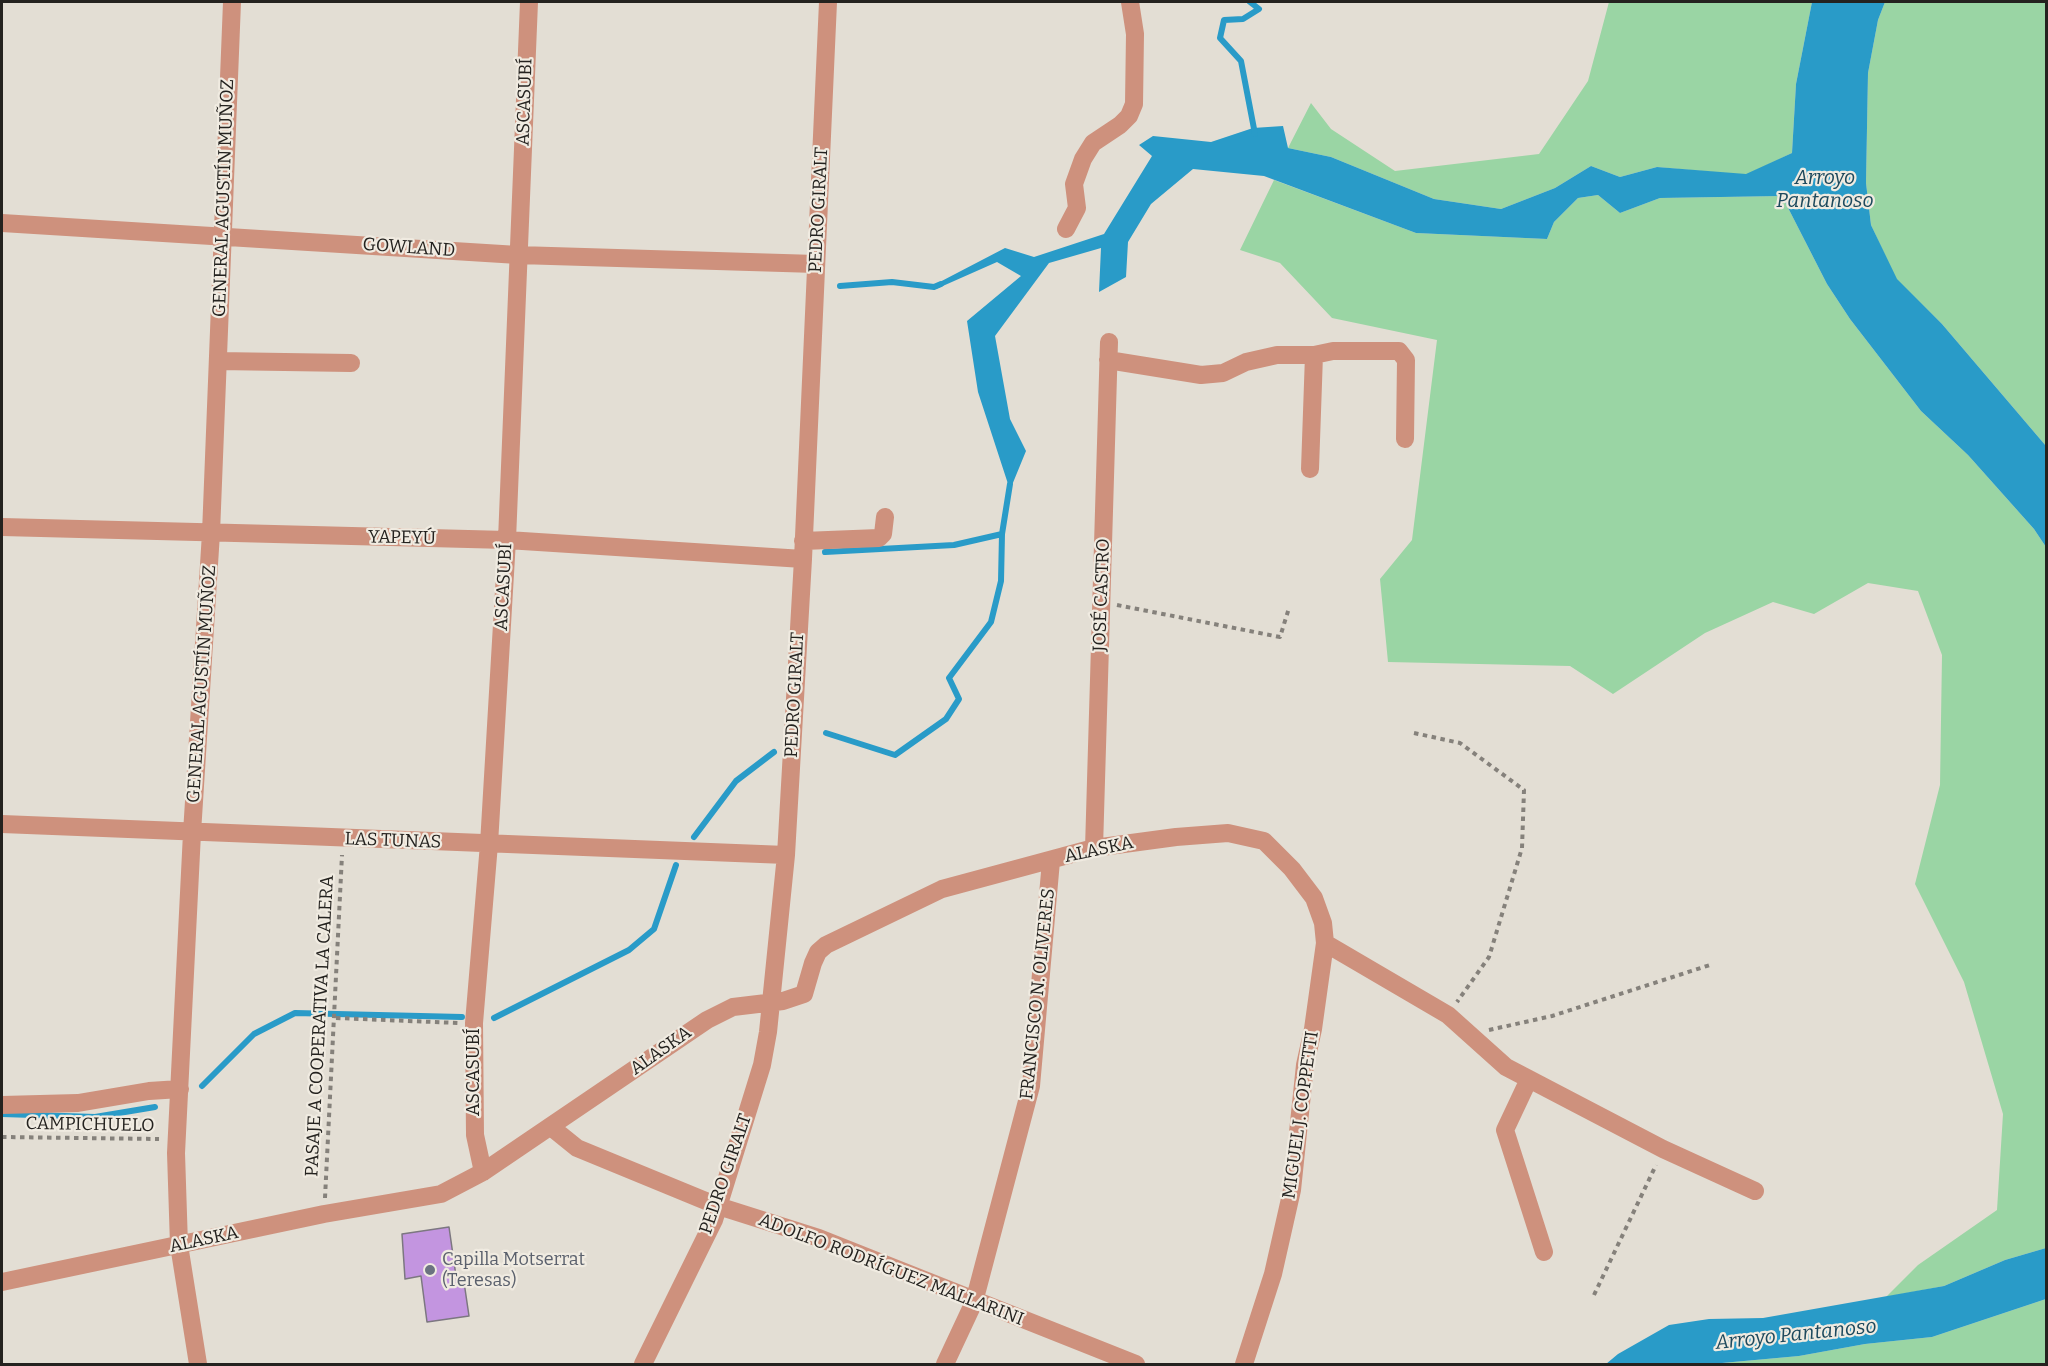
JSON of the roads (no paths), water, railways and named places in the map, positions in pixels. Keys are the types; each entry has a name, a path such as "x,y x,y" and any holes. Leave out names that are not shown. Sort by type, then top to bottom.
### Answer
{"street":[{"name":"GENERAL AGUSTÍN MUÑOZ","path":"198,1365 178,1245 177,1139 192,833 211,532 232,2"},
{"name":"ASCASUBÍ","path":"483,1172 475,1135 474,1023 489,844 507,540 529,2"},
{"name":"PEDRO GIRALT","path":"642,1365 718,1206 762,1065 772,1002 786,855 803,550 828,2"},
{"path":"1066,230 1077,207 1074,184 1083,159 1093,143 1120,125 1129,116 1134,104 1135,34 1130,2"},
{"name":"GOWLAND","path":"2,224 519,255 816,264"},
{"name":"JOSÉ CASTRO","path":"1094,848 1109,351 1201,375 1223,373 1246,362 1277,355 1314,355"},
{"path":"1310,470 1314,355 1333,351 1399,351 1406,360 1405,439"},
{"path":"218,361 351,363"},
{"name":"YAPEYÚ","path":"2,526 803,550 879,538 883,534 885,518"},
{"name":"LAS TUNAS","path":"2,824 786,855"},
{"name":"ALASKA","path":"2,1282 324,1214 441,1194 483,1172 707,1020 733,1007 795,999 804,993 818,952 838,938 942,889 1094,848 1228,833 1264,841 1292,869"},
{"name":"FRANCISCO N. OLIVERES","path":"945,1365 974,1302 1031,1086 1051,861"},
{"name":"MIGUEL J. COPPETTI","path":"1244,1365 1273,1274 1292,1190 1305,1065 1313,1029 1325,943 1323,923 1314,898 1292,869"},
{"path":"1325,943 1448,1015 1506,1067 1663,1149 1755,1191"},
{"path":"1529,1079 1505,1130 1544,1252"},
{"path":"2,1105 78,1103 149,1091 180,1089"},
{"name":"ADOLFO RODRÍGUEZ MALLARINI","path":"551,1127 577,1148 718,1206 819,1238 1136,1365"}],"water":[{"path":"1812,2 1885,2 1878,20 1868,73 1866,183 1871,225 1897,279 1942,324 2046,446 2046,547 2034,529 1968,455 1921,411 1850,319 1827,284 1782,196 1660,198 1620,213 1598,195 1578,198 1554,222 1547,239 1416,233 1264,176 1193,169 1151,204 1128,242 1126,277 1099,292 1101,248 1049,263 995,336 1010,419 1026,451 1010,490 978,392 967,321 1021,276 997,262 936,289 934,285 1005,248 1034,257 1104,234 1152,156 1139,145 1153,136 1211,142 1253,128 1283,126 1288,148 1331,157 1434,199 1501,209 1555,188 1591,166 1620,177 1657,167 1746,174 1792,153 1796,84"},
{"name":"Arroyo Pantanoso","path":"2046,1248 2046,1299 1932,1337 1865,1344 1799,1356 1711,1364 1606,1364 1618,1354 1669,1325 1709,1319 1763,1318 1944,1286 2005,1260"}],"waterway":[{"path":"1250,2 1259,9 1243,19 1224,20 1220,38 1241,61 1255,134"},
{"path":"840,286 892,282 934,287 941,284"},
{"path":"826,733 895,755 946,719 959,699 949,678 991,622 1001,581 1002,534 1010,484"},
{"path":"825,552 954,545 1002,534"},
{"path":"694,837 736,781 774,752"},
{"path":"494,1018 629,950 654,929 676,865"},
{"path":"202,1086 254,1034 295,1013 462,1017"},
{"path":"2,1114 95,1117 155,1107"}],"place":[{"name":"Capilla Motserrat (Teresas)","path":"430,1270"}]}
